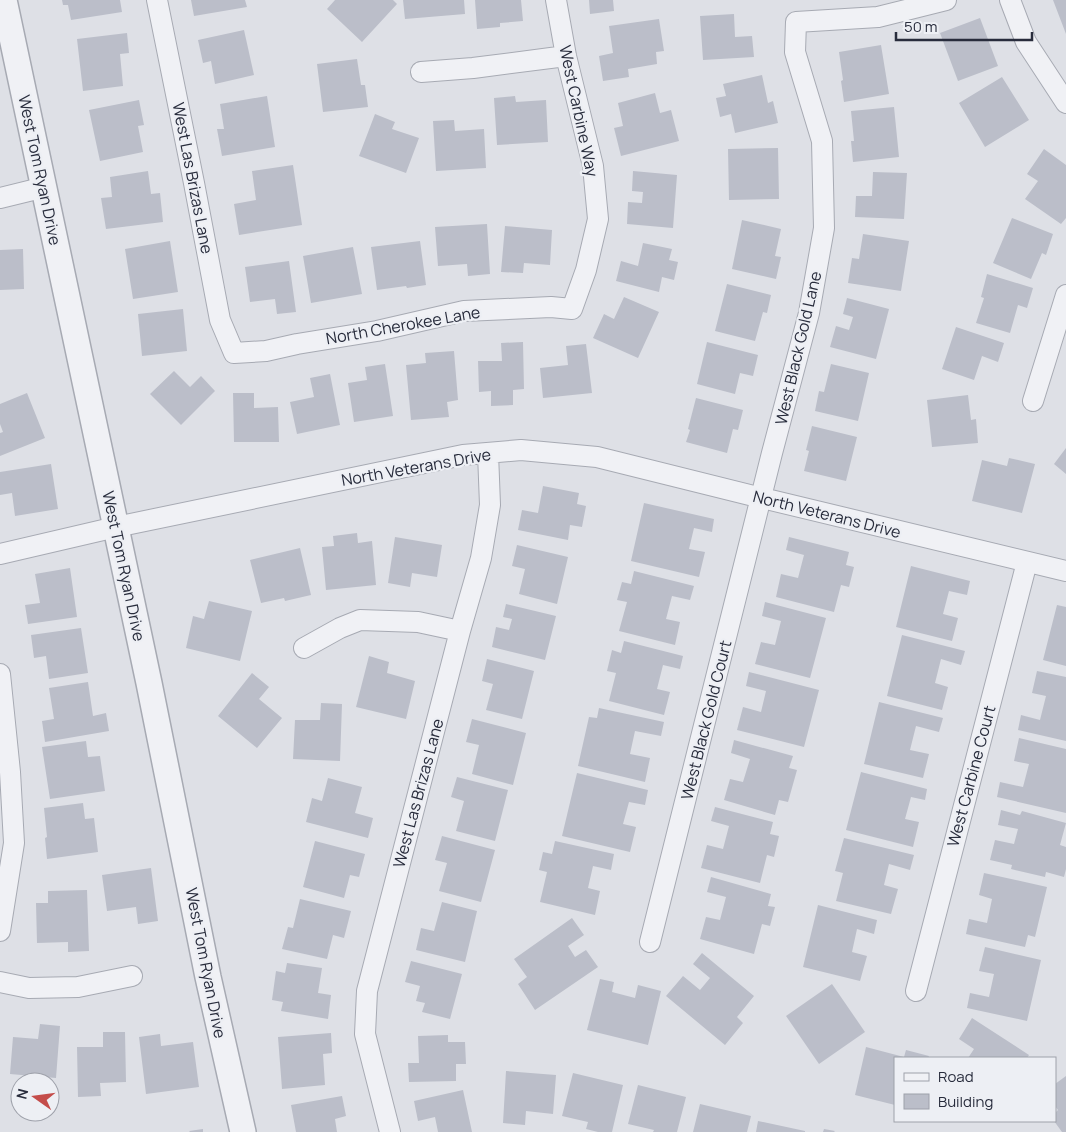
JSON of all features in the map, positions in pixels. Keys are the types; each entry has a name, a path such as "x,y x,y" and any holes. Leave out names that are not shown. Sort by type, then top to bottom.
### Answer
{"street":[{"name":"West Tom Ryan Drive","path":"4,0 173,798 208,977 243,1132"},
{"name":"West Las Brizas Lane","path":"157,0 220,320 234,354"},
{"name":"West Carbine Way","path":"556,0 566,56 593,166 598,219 586,270 572,309"},
{"name":"West Black Gold Lane","path":"762,498 809,313 824,228 822,142 795,52 796,22 878,17 946,0"},
{"path":"1010,0 1026,42 1066,103"},
{"path":"421,72 473,68 566,56"},
{"path":"0,198 45,187"},
{"path":"1033,401 1066,295"},
{"name":"North Cherokee Lane","path":"234,354 266,351 377,331 464,311 572,309"},
{"name":"North Veterans Drive","path":"0,554 116,527 454,457 521,450 597,457 1066,571"},
{"name":"West Las Brizas Lane","path":"390,1132 365,1034 367,991 460,631 481,558 490,505 488,453"},
{"name":"West Black Gold Court","path":"650,942 762,498"},
{"name":"West Carbine Court","path":"916,991 1027,562"},
{"path":"304,648 340,628 360,620 418,622 460,631"},
{"path":"0,674 10,772 14,843 0,931"},
{"path":"0,982 29,988 78,987 132,976"}],"building":[{"path":"62,0 120,0 122,12 71,20 68,5 63,5"},
{"path":"191,0 245,0 247,7 194,16"},
{"path":"335,0 393,0 397,4 362,42 327,9"},
{"path":"403,0 464,0 465,14 405,19"},
{"path":"475,0 521,0 523,21 500,23 500,27 477,29"},
{"path":"589,0 613,0 614,11 590,14"},
{"path":"1053,0 1066,0 1066,34"},
{"path":"734,14 735,37 752,36 754,57 703,60 700,16"},
{"path":"980,18 998,66 958,81 940,33"},
{"path":"659,19 664,51 656,52 657,64 628,69 629,77 603,81 599,56 613,53 609,26"},
{"path":"244,30 254,75 215,84 211,61 203,63 198,40"},
{"path":"127,33 129,53 120,54 123,86 83,91 77,39"},
{"path":"881,45 889,94 844,102 839,52"},
{"path":"357,59 361,85 365,85 368,107 323,112 317,64"},
{"path":"762,75 768,103 773,101 778,123 735,133 731,114 720,117 716,98 726,96 723,84"},
{"path":"1002,77 1029,120 985,147 959,103"},
{"path":"655,93 660,113 671,110 679,141 621,156 614,128 623,126 618,103"},
{"path":"267,96 275,147 222,156 217,129 224,129 220,104"},
{"path":"515,96 516,102 546,100 548,142 497,145 494,98"},
{"path":"139,100 144,125 138,126 143,152 100,161 89,110"},
{"path":"894,107 899,157 853,162 851,141 854,141 851,111"},
{"path":"375,114 395,122 392,129 419,138 406,173 359,156"},
{"path":"454,120 455,131 484,129 486,168 436,171 433,121"},
{"path":"778,148 779,199 729,200 728,149"},
{"path":"1044,149 1066,165 1066,218 1061,224 1025,199 1038,181 1027,174"},
{"path":"293,165 302,225 239,235 234,204 256,200 252,171"},
{"path":"148,171 151,194 160,193 163,222 106,229 101,198 112,197 110,177"},
{"path":"633,171 677,175 673,228 627,224 628,202 642,203 643,192 632,191"},
{"path":"873,172 907,173 904,219 855,217 856,196 872,196"},
{"path":"1012,218 1053,234 1046,255 1042,253 1031,279 993,263"},
{"path":"742,220 781,229 775,256 781,257 776,279 732,269"},
{"path":"487,224 490,274 468,276 467,264 438,266 435,227"},
{"path":"505,226 552,230 550,265 524,263 523,273 501,272"},
{"path":"863,234 909,241 901,291 848,283 852,258 859,259"},
{"path":"170,241 178,292 133,299 125,249"},
{"path":"420,241 426,285 377,290 371,247"},
{"path":"643,243 672,249 669,260 678,262 674,280 662,277 659,292 616,281 621,261 638,266"},
{"path":"353,247 362,294 311,303 303,256"},
{"path":"23,249 24,289 0,290 0,250"},
{"path":"289,261 296,312 277,314 275,299 250,302 245,267"},
{"path":"987,274 1033,288 1027,308 1018,305 1010,333 976,323 984,298 981,297"},
{"path":"727,284 771,295 767,313 763,312 755,341 715,331"},
{"path":"624,297 659,312 638,358 593,338 604,314 614,319"},
{"path":"847,298 889,309 876,359 830,347 836,326 849,330 853,317 843,314"},
{"path":"183,309 187,351 142,356 138,314"},
{"path":"956,327 1004,343 998,362 982,356 974,380 942,369"},
{"path":"523,342 524,389 513,390 513,405 491,406 491,391 479,392 478,361 502,361 501,343"},
{"path":"707,342 758,355 753,376 740,373 735,394 697,384"},
{"path":"586,344 592,393 543,398 540,368 568,365 566,346"},
{"path":"454,351 458,400 447,402 449,417 411,420 406,365 426,363 425,353"},
{"path":"385,364 393,416 354,422 348,383 367,380 365,367"},
{"path":"831,364 869,373 858,421 815,411 819,391 824,392"},
{"path":"174,371 190,387 201,376 215,391 181,425 150,394"},
{"path":"330,374 340,425 297,434 290,402 314,397 310,378"},
{"path":"27,393 45,438 0,456 0,433 3,432 0,424 0,404"},
{"path":"233,393 254,393 254,408 278,407 279,442 234,442"},
{"path":"968,395 971,420 976,419 978,443 932,447 927,400"},
{"path":"696,398 743,410 738,430 733,429 727,453 686,442"},
{"path":"812,426 857,437 846,481 804,471 809,451 806,450"},
{"path":"1066,448 1066,474 1054,464"},
{"path":"1009,458 1035,464 1022,513 972,501 982,460 1007,466"},
{"path":"51,464 58,509 15,516 12,493 0,495 0,472"},
{"path":"543,486 579,493 577,504 586,506 582,527 570,525 568,540 518,530 522,510 538,513"},
{"path":"644,503 714,519 712,532 694,528 689,549 705,552 699,577 631,561"},
{"path":"357,533 358,543 372,541 376,585 326,590 322,547 334,546 333,536"},
{"path":"395,537 442,545 437,577 412,573 410,587 388,583"},
{"path":"789,537 849,552 846,565 854,567 849,587 841,585 834,612 776,597 781,574 798,578 804,555 786,550"},
{"path":"517,545 568,557 557,604 519,594 525,569 512,566"},
{"path":"300,548 311,595 285,601 284,598 261,603 250,560"},
{"path":"911,566 970,581 967,595 949,591 943,614 958,618 952,641 896,627"},
{"path":"70,568 77,617 28,624 25,605 40,603 35,574"},
{"path":"634,571 694,586 690,600 672,596 666,619 680,622 675,645 619,631 627,602 617,600 622,582 631,584"},
{"path":"209,601 252,611 240,661 186,648 193,616 204,619"},
{"path":"765,602 826,618 810,678 755,664 761,642 775,645 781,621 762,616"},
{"path":"506,604 556,616 545,660 492,647 496,627 509,630 512,619 503,617"},
{"path":"1057,605 1066,607 1066,666 1043,660"},
{"path":"81,628 88,673 49,679 46,656 34,658 31,635"},
{"path":"902,635 965,651 961,665 941,659 935,683 948,687 942,710 887,696"},
{"path":"624,641 683,656 680,669 663,665 657,689 670,692 664,715 609,701 616,673 607,671 612,650 621,653"},
{"path":"369,656 389,662 387,673 415,681 406,719 356,707"},
{"path":"487,659 534,671 522,719 486,710 493,684 482,681"},
{"path":"1037,671 1066,677 1066,741 1018,730 1021,715 1040,720 1046,696 1032,693"},
{"path":"749,672 819,690 804,747 737,730 743,707 761,712 766,691 746,686"},
{"path":"252,673 269,687 259,699 282,718 257,748 218,716"},
{"path":"88,682 93,716 106,713 109,731 45,742 42,721 54,719 49,688"},
{"path":"879,702 943,718 939,732 916,726 910,750 929,754 923,778 864,764"},
{"path":"321,703 342,704 340,761 293,759 295,720 320,720"},
{"path":"599,708 664,722 661,736 635,731 630,754 650,758 645,782 578,766 589,717 597,718"},
{"path":"472,719 526,733 513,785 472,774 479,745 466,742"},
{"path":"1019,738 1066,749 1066,813 997,797 1000,782 1023,787 1029,764 1014,761"},
{"path":"734,740 793,756 789,768 797,770 788,802 779,800 775,815 724,800 730,779 743,782 750,759 731,753"},
{"path":"86,741 88,757 100,756 105,791 50,799 42,747"},
{"path":"861,772 927,789 925,800 911,797 905,819 919,822 913,847 846,830"},
{"path":"577,773 648,790 645,805 629,802 623,824 636,827 630,852 562,836"},
{"path":"457,777 508,790 495,841 456,831 464,801 451,797"},
{"path":"328,778 362,787 355,813 373,818 368,838 306,822 312,798 322,801"},
{"path":"83,803 85,819 94,818 98,852 47,859 44,808"},
{"path":"715,807 773,822 770,834 779,836 774,857 767,855 760,883 701,868 707,845 723,849 729,826 711,821"},
{"path":"1001,810 1020,815 1022,811 1066,823 1060,845 1066,847 1064,877 1046,872 1045,877 1011,869 1012,865 990,860 995,840 1014,844 1018,829 998,825"},
{"path":"442,836 495,850 481,902 439,891 447,863 435,860"},
{"path":"844,838 914,855 910,870 889,864 884,885 898,889 891,914 836,901 843,873 835,871"},
{"path":"315,841 365,854 359,877 350,875 344,898 303,887"},
{"path":"555,841 614,854 611,870 593,866 588,888 600,891 595,915 540,902 547,872 539,870 543,852 552,854"},
{"path":"151,868 158,921 138,924 136,907 107,911 102,875"},
{"path":"984,873 1047,887 1035,937 1028,935 1025,947 966,934 969,919 987,923 992,899 979,895"},
{"path":"711,877 771,894 768,906 775,907 770,926 762,924 754,954 700,939 706,917 720,920 726,897 707,892"},
{"path":"87,890 89,951 68,952 68,942 37,943 36,903 48,903 48,891"},
{"path":"300,899 351,911 344,938 333,935 327,959 282,949 288,927 293,928"},
{"path":"442,902 477,911 465,962 416,950 421,928 434,931"},
{"path":"818,905 877,920 874,934 857,929 852,952 867,956 860,981 803,967"},
{"path":"572,918 584,935 568,946 575,957 586,950 598,967 535,1010 518,984 527,977 514,959"},
{"path":"985,947 1041,960 1027,1021 967,1008 970,993 989,997 994,974 979,971"},
{"path":"702,953 754,996 737,1017 743,1023 725,1045 666,996 683,976 700,990 710,978 693,964"},
{"path":"411,961 462,974 450,1019 422,1012 425,1003 416,1001 420,986 405,982"},
{"path":"287,963 322,968 318,993 331,995 328,1019 281,1011 283,1002 272,1000 276,971 285,973"},
{"path":"600,979 614,982 612,992 635,998 638,985 661,991 648,1045 587,1030"},
{"path":"832,984 865,1032 819,1064 786,1016"},
{"path":"972,1018 1029,1055 1028,1057 969,1057 974,1049 959,1039"},
{"path":"40,1024 60,1026 56,1072 10,1072 13,1037 38,1039"},
{"path":"103,1032 125,1032 126,1082 100,1083 101,1096 78,1097 77,1047 103,1047"},
{"path":"331,1033 332,1053 323,1054 325,1085 282,1089 278,1037"},
{"path":"160,1034 161,1046 193,1042 199,1087 146,1094 139,1037"},
{"path":"448,1035 448,1042 465,1042 466,1064 456,1064 456,1081 409,1082 408,1063 419,1063 418,1036"},
{"path":"866,1047 904,1057 894,1057 894,1105 855,1095"},
{"path":"906,1050 928,1057 904,1057"},
{"path":"506,1071 556,1075 553,1114 526,1111 525,1125 503,1123"},
{"path":"573,1073 623,1085 612,1132 598,1132 586,1129 588,1122 562,1116"},
{"path":"1066,1076 1066,1132 1062,1132 1055,1122 1058,1110 1056,1107 1056,1083"},
{"path":"638,1085 686,1097 677,1132 653,1132 654,1130 628,1124"},
{"path":"463,1090 472,1132 438,1132 435,1117 418,1121 414,1101"},
{"path":"342,1096 346,1116 335,1119 337,1132 296,1132 291,1105"},
{"path":"700,1104 751,1116 747,1132 693,1132"},
{"path":"758,1121 805,1131 805,1132 756,1132"},
{"path":"203,1129 203,1132 189,1131"},
{"path":"824,1129 835,1131 823,1132"}]}
